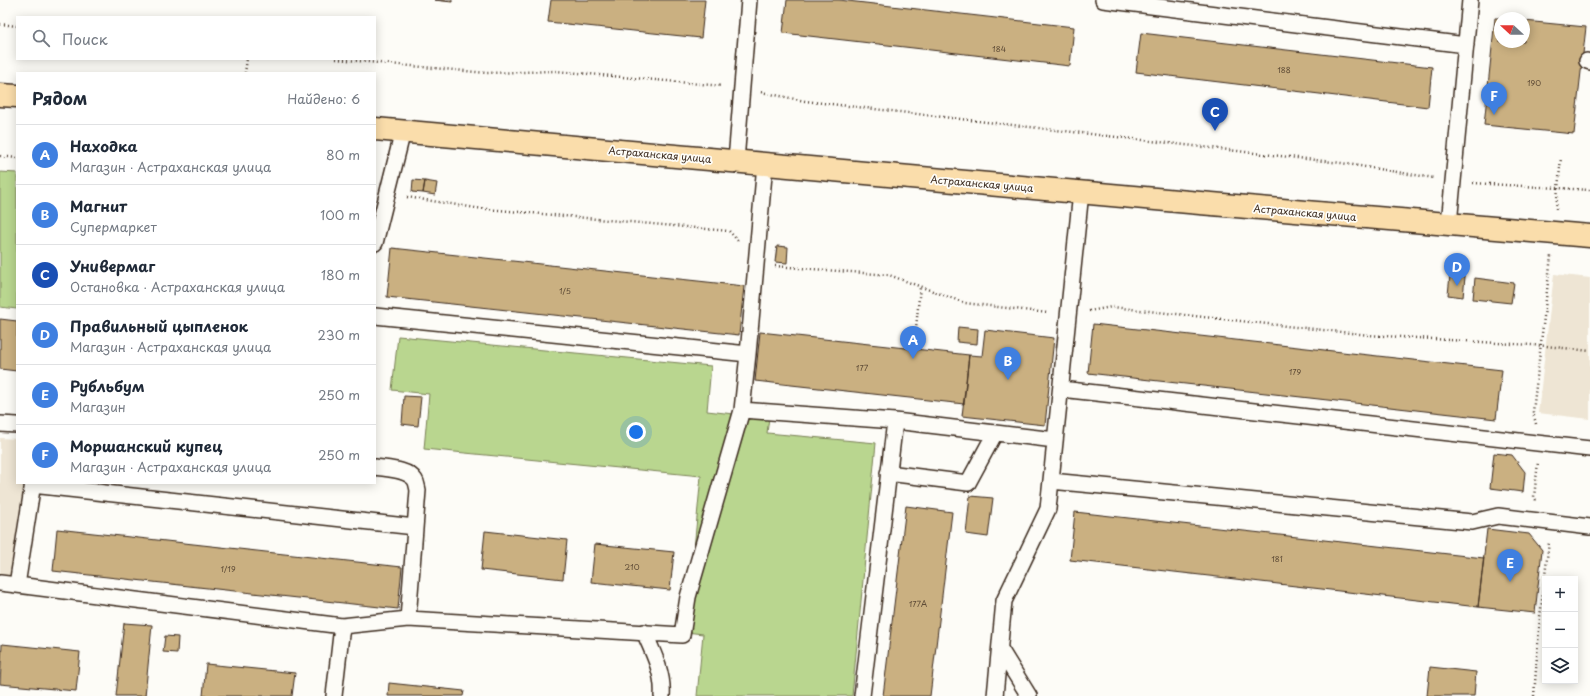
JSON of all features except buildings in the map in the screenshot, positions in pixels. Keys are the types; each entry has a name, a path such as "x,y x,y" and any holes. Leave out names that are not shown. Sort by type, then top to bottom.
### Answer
{"main road":[{"path":"0,95 16,96"},
{"name":"Астраханская улица","path":"376,129 1590,236"}],"lane":[{"path":"736,161 749,0"},
{"path":"1103,0 1466,45"},
{"path":"1449,224 1470,0"},
{"path":"376,239 403,131"},
{"path":"0,583 342,626 408,619 682,635 688,597 742,410 765,164"},
{"path":"995,696 1004,601 1048,509 1081,192"},
{"path":"376,316 748,354"},
{"path":"1061,388 1590,448"},
{"path":"742,410 895,421 1055,440"},
{"path":"862,696 895,421"},
{"path":"0,424 16,425"},
{"path":"888,473 968,483 995,433"},
{"path":"376,467 401,471 410,475 415,481 418,490 408,619"},
{"path":"1051,481 1472,522 1498,516 1590,527"},
{"path":"17,585 32,484 415,527"},
{"path":"334,696 342,626"},
{"path":"644,632 657,663 662,696"},
{"path":"1000,649 1029,696"}],"path":[{"path":"0,24 16,26"},
{"path":"246,72 247,60"},
{"path":"346,60 487,74 556,71 743,88 805,101 1341,163 1453,182 1590,190"},
{"path":"0,156 16,158"},
{"path":"388,194 476,208 729,231 756,264 889,275 965,303 1068,315 1112,307 1369,335 1541,345 1590,351"},
{"path":"914,349 920,287"}],"shaded area":[{"path":"1554,274 1590,278 1590,419 1538,413"},
{"path":"0,438 16,439 16,484 24,484 10,576 0,576"}],"green space":[{"path":"0,172 16,173 16,309 0,307"},
{"path":"398,336 711,366 707,411 769,418 767,433 876,443 852,696 697,696 703,634 686,632 701,476 424,449 429,394 392,390"}],"place":[{"name":"Моршанский купец","path":"1494,115"},
{"name":"Универмаг","path":"1215,131"},
{"name":"Правильный цыпленок","path":"1457,286"},
{"name":"Находка","path":"913,359"},
{"name":"Магнит","path":"1008,380"},
{"name":"Рубльбум","path":"1510,582"}]}
